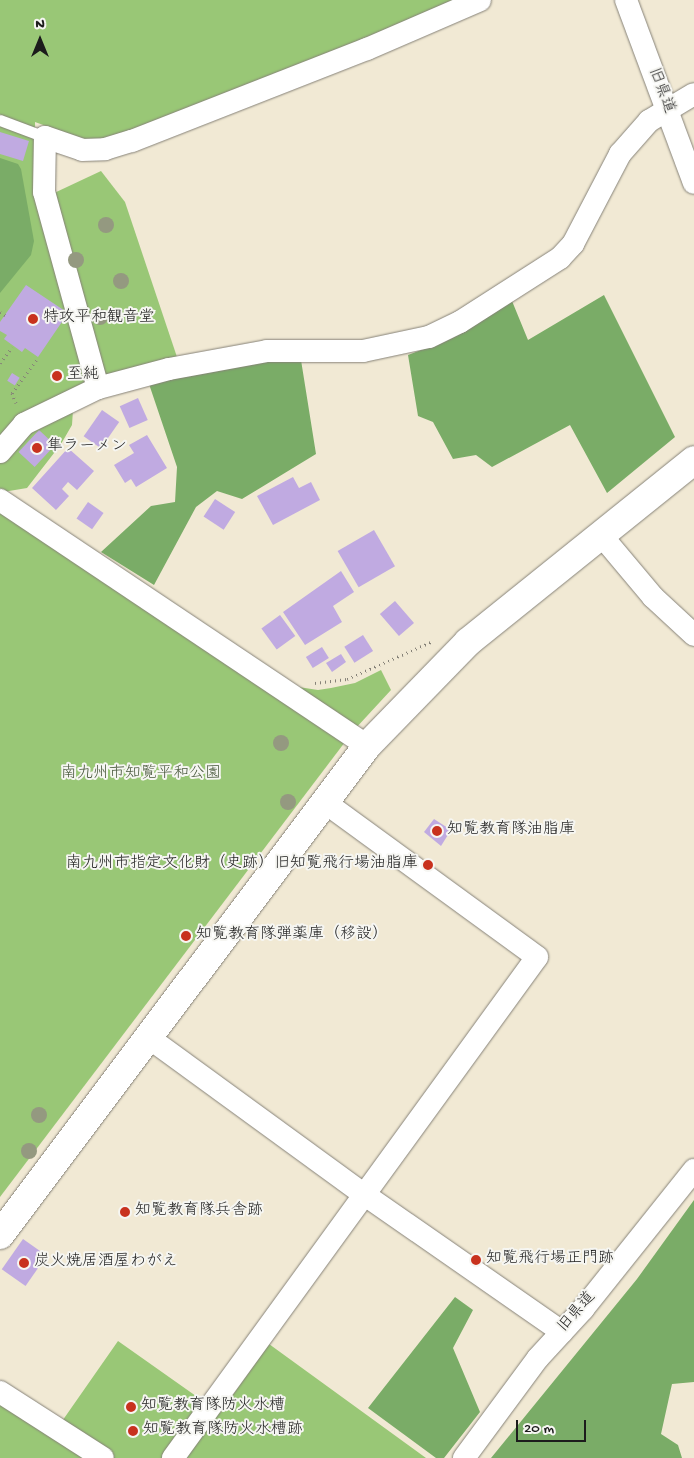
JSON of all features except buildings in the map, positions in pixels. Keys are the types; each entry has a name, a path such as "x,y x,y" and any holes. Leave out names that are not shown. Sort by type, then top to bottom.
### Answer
{"street":[{"path":"98,388 44,192 45,137 82,150 105,150 367,49 480,0"},
{"name":"旧県道","path":"626,0 694,183"},
{"path":"0,452 24,424 98,388 169,369 267,351 363,350 429,337 460,322 560,258 573,244 620,154 650,121 694,94"},
{"path":"0,1235 326,804 367,746 468,642 694,460"},
{"path":"0,500 367,746"},
{"path":"601,535 653,597 694,635"},
{"path":"173,1458 537,957 326,804"},
{"path":"148,1037 365,1196 562,1332"},
{"name":"旧県道","path":"464,1458 538,1358 562,1332 694,1170"},
{"path":"0,1392 104,1458"}],"lane":[{"path":"0,120 45,137"}],"path":[{"path":"0,312 5,315"},
{"path":"0,363 12,347"},
{"path":"24,424 12,393 37,359"},
{"path":"308,683 346,679 438,639"}],"green space":[{"path":"0,0 459,0 351,47 108,139 82,139 35,122 36,192 85,369 84,388 73,410 72,425 61,444 27,488 3,492 0,497"},
{"path":"0,158 18,164 21,169 34,241 31,255 0,293"},
{"path":"101,171 125,202 177,357 102,378 52,194"},
{"path":"604,295 675,437 607,493 570,425 492,467 476,455 453,459 433,422 418,416 408,355 452,338 512,301 528,340"},
{"path":"301,360 316,454 242,499 217,491 196,507 154,585 101,552 151,506 175,502 177,467 149,384 261,361"},
{"name":"南九州市知覧平和公園","path":"0,511 345,742 0,1197"},
{"path":"381,670 391,690 355,729 292,686 318,690 331,688 355,683"},
{"path":"694,1200 694,1382 672,1384 661,1434 678,1445 682,1458 491,1458 637,1279"},
{"path":"455,1297 473,1310 453,1348 480,1412 444,1458 436,1458 368,1408"},
{"path":"118,1341 220,1413 269,1344 426,1458 0,1458 0,1404 51,1437"}],"place":[{"name":"特攻平和観音堂","path":"33,319"},
{"name":"至純","path":"57,376"},
{"name":"隼ラーメン","path":"37,448"},
{"name":"知覧教育隊油脂庫","path":"437,831"},
{"name":"南九州市指定文化財（史跡）旧知覧飛行場油脂庫","path":"428,865"},
{"name":"知覧教育隊弾薬庫（移設）","path":"186,936"},
{"name":"知覧教育隊兵舎跡","path":"125,1212"},
{"name":"知覧飛行場正門跡","path":"476,1260"},
{"name":"炭火焼居酒屋わがえ","path":"24,1263"},
{"name":"知覧教育隊防火水槽","path":"131,1407"},
{"name":"知覧教育隊防火水槽跡","path":"133,1431"}]}
